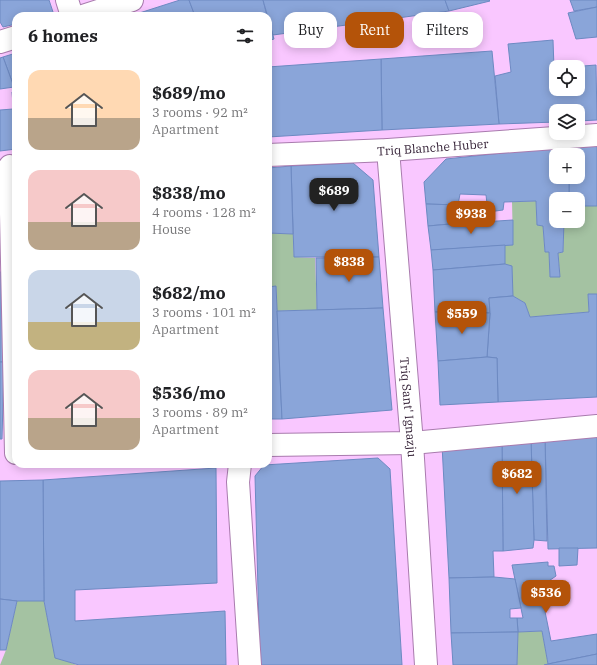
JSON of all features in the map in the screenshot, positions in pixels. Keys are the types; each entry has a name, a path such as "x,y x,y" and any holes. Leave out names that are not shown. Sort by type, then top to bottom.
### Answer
{"street":[{"path":"67,0 71,12"},
{"path":"95,12 132,0"},
{"path":"0,42 12,38"},
{"name":"Triq Blanche Huber","path":"272,155 388,150 597,135"},
{"name":"Triq Sant' Ignazju","path":"388,150 412,443 426,665"},
{"path":"9,166 12,289"},
{"path":"272,445 412,443 597,426"},
{"path":"0,454 12,453"},
{"path":"240,468 238,482 250,665"}],"green space":[{"path":"536,201 537,224 543,226 545,252 549,252 550,277 560,277 558,253 563,252 564,228 585,228 585,206 597,206 597,294 588,294 589,312 530,317 525,303 513,296 505,264 505,245 513,245 512,202"},
{"path":"272,233 293,234 294,257 315,258 317,310 277,311 276,287 272,287"},
{"path":"17,601 44,601 55,657 77,665 0,665 6,650"},
{"path":"542,631 548,664 517,665 518,632"}],"building":[{"path":"0,0 49,0 53,12 12,12 12,25 3,27 0,22"},
{"path":"180,0 189,0 194,12 142,12"},
{"path":"189,0 263,0 266,12 194,12"},
{"path":"263,0 445,0 449,11 412,12 412,16 404,17 404,12 345,12 345,25 337,26 337,12 284,12 284,34 273,35 272,12 266,12"},
{"path":"445,0 489,0 490,1 449,11"},
{"path":"570,0 597,0 597,7 574,11"},
{"path":"597,7 597,37 576,39 568,13"},
{"path":"553,40 554,60 549,60 549,96 585,96 585,66 596,65 597,120 585,121 585,104 549,104 549,122 499,124 495,76 511,72 508,44"},
{"path":"492,51 499,124 382,130 381,59"},
{"path":"12,54 12,82 3,57"},
{"path":"3,57 12,82 12,87 0,89 0,58"},
{"path":"381,59 382,130 272,137 272,67"},
{"path":"12,109 12,150 0,151 0,110"},
{"path":"597,144 597,206 585,206 585,192 569,192 569,184 585,184 585,148 569,148 569,146"},
{"path":"569,146 569,148 550,148"},
{"path":"549,148 549,184 569,184 569,192 549,192 549,228 564,228 563,252 558,253 560,277 550,277 549,252 545,252 543,226 537,225 536,201 504,202 503,210 488,212 486,195 460,194 458,205 426,204 424,182 446,159"},
{"path":"353,163 373,180 379,257 294,257 291,166"},
{"path":"291,166 293,234 272,233 272,168"},
{"path":"426,204 458,205 457,215 449,215 450,224 428,226"},
{"path":"513,220 513,245 431,250 428,226"},
{"path":"505,245 505,264 433,270 431,250"},
{"path":"379,257 383,308 317,310 316,258"},
{"path":"505,264 512,266 513,296 489,298 490,313 435,312 433,270"},
{"path":"0,272 5,272 4,362 0,362"},
{"path":"272,286 276,286 282,419 272,419"},
{"path":"588,294 597,294 597,397 498,402 497,358 487,357 490,313 489,298 513,296 525,303 530,317 589,312"},
{"path":"383,308 392,410 282,419 277,311"},
{"path":"435,312 490,313 487,357 438,361"},
{"path":"487,357 497,358 498,402 440,405 438,361"},
{"path":"0,362 4,362 2,439 0,439"},
{"path":"597,433 597,548 548,549 545,437"},
{"path":"545,437 547,541 534,540 531,439"},
{"path":"502,439 531,439 533,548 503,551"},
{"path":"502,439 503,551 493,551 494,577 449,578 442,445"},
{"path":"378,458 390,469 402,665 260,665 255,476 262,468 272,468 272,465"},
{"path":"216,468 217,583 75,590 75,621 225,611 226,665 79,665 55,658 44,601 43,480"},
{"path":"43,480 44,601 17,601 0,599 0,481"},
{"path":"559,548 578,548 577,565 559,566"},
{"path":"548,562 548,566 554,566 556,576 540,587 551,641 597,634 597,654 548,664 542,631 518,632 517,618 523,618 512,565"},
{"path":"494,577 515,579 521,608 510,609 510,618 517,618 518,632 451,633 449,578"},
{"path":"0,599 17,601 6,650 0,650"},
{"path":"518,632 517,665 453,665 451,633"},
{"path":"597,654 597,665 544,665 548,664"}]}
